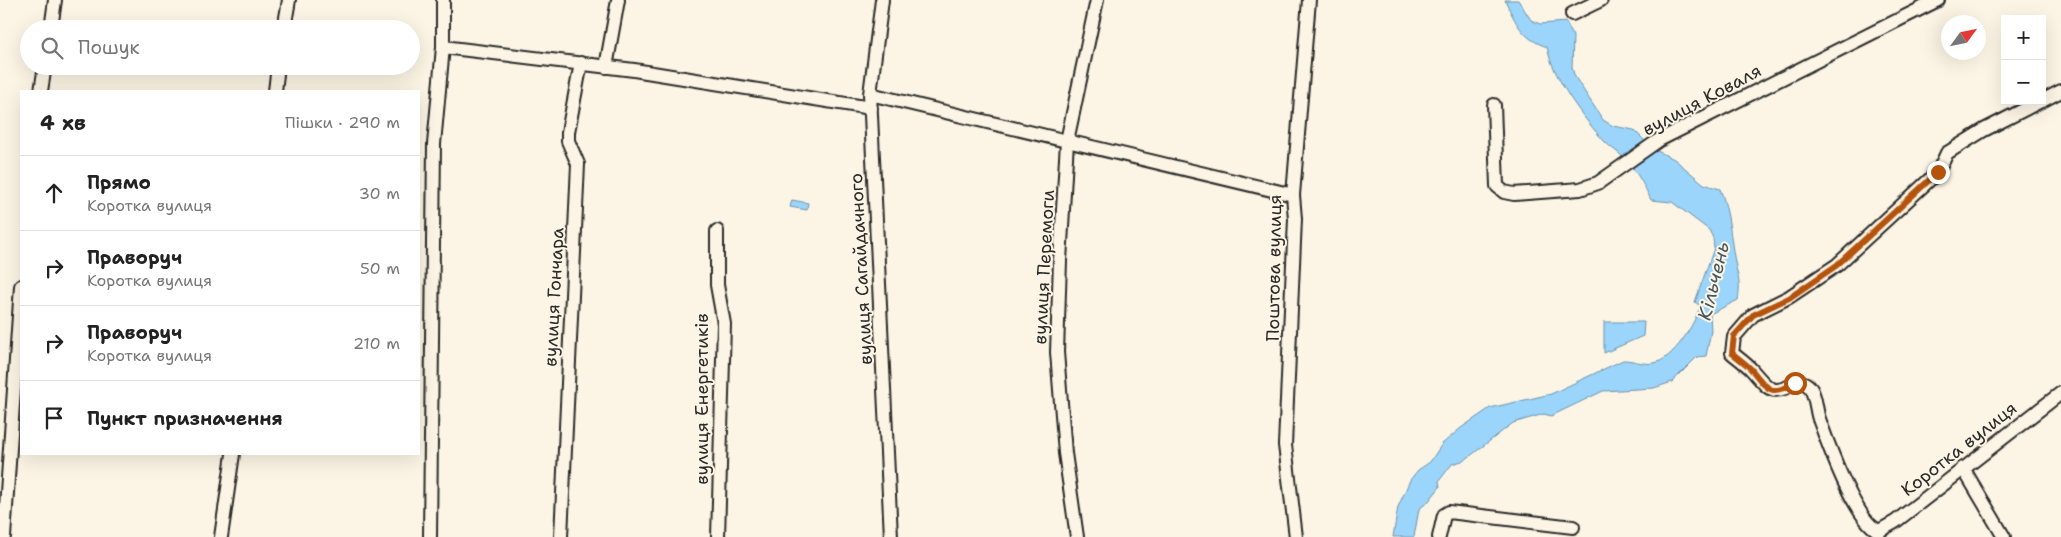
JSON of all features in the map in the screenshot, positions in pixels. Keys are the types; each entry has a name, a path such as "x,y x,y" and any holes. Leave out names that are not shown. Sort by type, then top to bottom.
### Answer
{"street":[{"path":"52,20 55,0"},
{"path":"286,20 289,0"},
{"path":"430,537 434,144 443,46 443,0"},
{"path":"606,66 618,0"},
{"name":"вулиця Сагайдачного","path":"882,0 870,94 891,537"},
{"name":"вулиця Перемоги","path":"1077,537 1065,453 1057,352 1067,141 1097,0"},
{"name":"Поштова вулиця","path":"1296,537 1285,445 1295,219 1293,196 1309,0"},
{"path":"1572,14 1601,0"},
{"name":"вулиця Коваля","path":"1494,105 1498,186 1504,192 1514,194 1580,189 1598,183 1659,140 1938,0"},
{"path":"443,46 606,66 871,108"},
{"name":"вулиця Гончара","path":"561,537 578,164 568,141 568,132 581,63"},
{"path":"41,90 44,75"},
{"path":"275,90 277,75"},
{"name":"Коротка вулиця","path":"2046,99 2061,91"},
{"path":"870,94 1293,196"},
{"name":"Коротка вулиця","path":"2034,105 1984,130 1947,153 1938,172 1837,265 1789,298 1753,315 1734,336 1732,353 1750,368 1762,384 1776,390 1784,390 1799,381 1807,384 1812,392 1818,417 1843,479 1866,523 1878,534 2061,393"},
{"name":"вулиця Енергетиків","path":"717,231 716,286 724,324 718,537"},
{"path":"4,537 20,301"},
{"path":"221,537 233,455"},
{"path":"1963,468 2004,537"},
{"path":"1439,537 1444,515 1449,512 1573,527"}],"water":[{"name":"Кільчень","path":"1505,0 1518,0 1531,20 1540,24 1566,22 1573,36 1572,68 1575,77 1603,120 1613,126 1634,130 1653,149 1674,159 1704,184 1720,189 1728,216 1739,281 1738,300 1710,314 1711,331 1706,356 1697,357 1672,382 1654,388 1603,391 1551,416 1544,414 1513,423 1465,460 1452,464 1439,481 1440,487 1428,502 1419,509 1414,537 1393,537 1398,507 1410,480 1418,470 1430,462 1442,444 1490,408 1551,394 1623,360 1654,363 1669,355 1688,331 1700,306 1695,302 1714,248 1713,238 1709,230 1672,202 1651,200 1631,166 1605,142 1570,98 1550,59 1547,47 1531,39 1520,29"},
{"path":"792,200 808,203 807,210 790,207"},
{"path":"1604,322 1644,322 1643,336 1604,353"}],"route":[{"path":"1795,383 1784,390 1768,388 1762,384 1750,368 1732,353 1734,336 1753,315 1789,298 1837,265 1938,172"}]}
